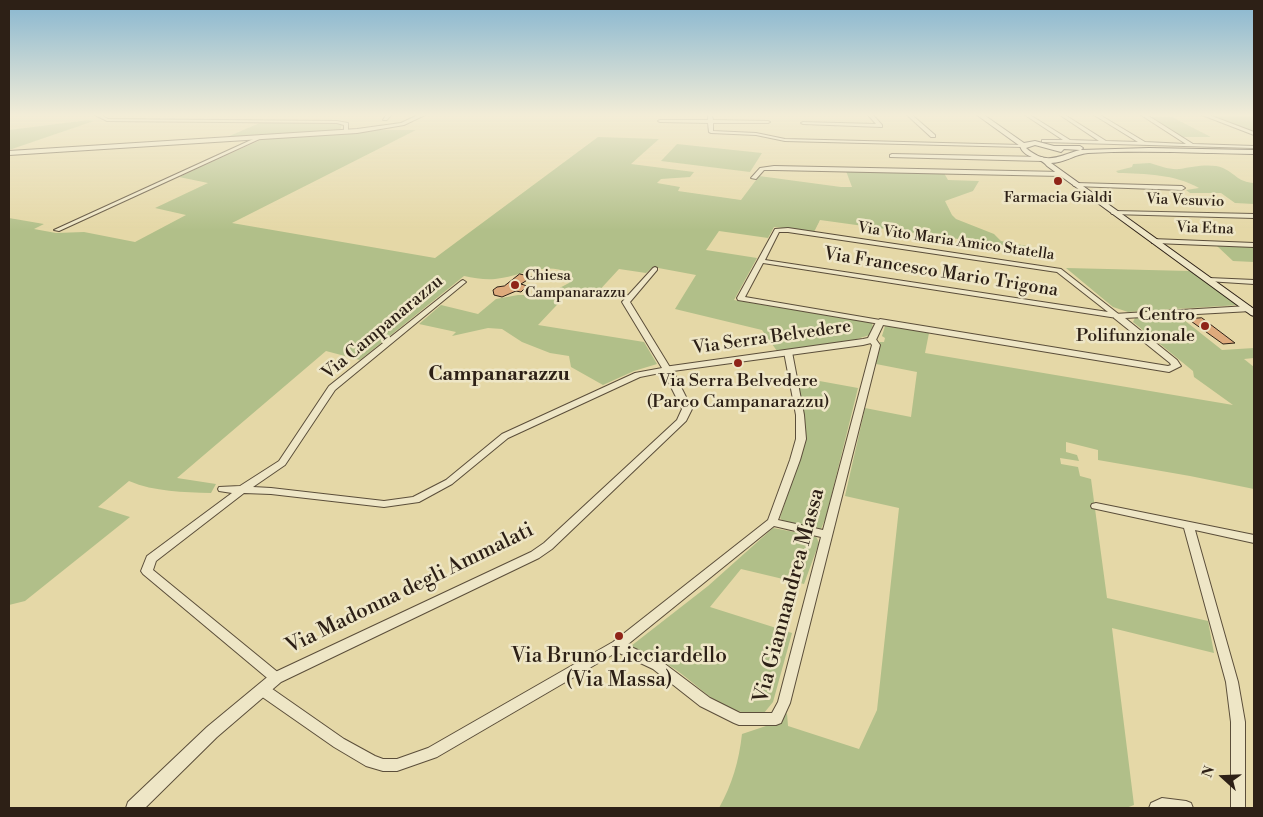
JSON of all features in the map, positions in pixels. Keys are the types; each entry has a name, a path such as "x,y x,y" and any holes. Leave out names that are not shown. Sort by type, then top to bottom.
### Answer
{"main road":[{"path":"1030,153 1057,168 1076,185 1251,311"},
{"path":"1065,153 1069,156"},
{"path":"1057,168 1063,160 1076,153"}],"street":[{"path":"57,230 226,153"},
{"path":"892,156 1044,160"},
{"path":"754,178 762,169 774,168 1057,168"},
{"path":"1076,185 1182,188"},
{"name":"Via Vesuvio","path":"1114,212 1254,216"},
{"name":"Via Vito Maria Amico Statella","path":"761,261 777,230 788,230 1059,270 1117,316"},
{"name":"Via Etna","path":"1154,241 1254,245"},
{"path":"761,261 741,298 1168,369 1176,366 1174,362 1117,316"},
{"name":"Via Francesco Mario Trigona","path":"761,261 1117,316"},
{"path":"656,268 626,302 667,369"},
{"path":"1209,280 1254,282"},
{"name":"Via Campanarazzu","path":"276,678 147,571 151,559 243,489 282,463 332,388 463,282"},
{"path":"1117,316 1251,311"},
{"name":"Via Serra Belvedere","path":"223,489 243,489 384,504 415,500 449,482 505,436 638,374 872,340 880,322"},
{"name":"Via Giannandrea Massa","path":"616,646 657,665 705,702 739,719 776,719 784,703 876,345 872,340"},
{"path":"263,690 339,743 371,761 383,765 397,765 432,754 616,646 772,522 801,439 800,415 788,352"},
{"name":"Via Madonna degli Ammalati","path":"134,808 212,732 276,678 535,555 548,546 681,421 687,409 667,369"},
{"path":"1096,506 1254,539"},
{"path":"772,522 827,535"},
{"path":"1188,525 1232,682 1238,722 1238,808"},
{"path":"1156,808 1162,806 1186,808"}],"green space":[{"path":"232,153 370,153 232,223 435,258 576,153 643,153 631,164 694,172 690,177 661,179 657,183 680,187 678,191 741,200 759,176 852,187 846,171 944,173 948,180 979,181 973,191 945,201 956,219 994,234 1001,241 1027,246 1031,249 820,220 814,232 774,227 768,238 719,231 706,250 757,258 734,300 872,323 873,327 870,335 850,341 777,351 762,330 675,309 696,275 653,267 646,273 619,269 595,295 570,291 538,325 644,342 657,364 634,371 603,385 571,367 569,356 550,353 522,342 502,329 488,328 452,336 456,332 419,324 441,305 478,314 496,299 518,295 546,295 569,283 566,277 568,273 559,270 541,269 495,279 464,276 360,360 326,351 177,478 216,484 211,493 159,489 129,481 98,507 130,517 25,601 9,605 9,218 44,224 34,229 56,233 84,232 135,242 186,215 155,208 208,183 179,177"},
{"path":"668,153 762,153 750,172 661,161"},
{"path":"1150,163 1172,169 1196,166 1223,168 1241,179 1254,183 1254,204 1235,203 1221,193 1190,193 1186,190 1199,188 1170,177 1118,173 1116,171 1132,167 1133,164"},
{"path":"1217,246 1253,247 1254,262 1233,261"},
{"path":"1066,268 1190,271 1238,305 1128,312 1113,307"},
{"path":"1179,316 1222,350 1254,348 1254,358 1244,359 1254,367 1254,489 1098,460 1098,450 1066,442 1066,452 1077,455 1079,461 1060,458 1061,464 1078,467 1080,476 1091,479 1107,598 1208,621 1214,653 1112,628 1134,805 1126,808 719,808 728,791 734,772 742,734 781,721 787,713 788,726 859,749 877,710 899,508 845,496 865,408 911,417 917,372 876,364 880,342 884,342 885,338 882,336 885,326 929,333 925,353 1233,405 1194,377 1193,371 1133,322 1135,318"},
{"path":"803,378 858,388 826,517 821,529 783,521 780,518 799,460 798,387"},
{"path":"773,528 816,536 819,543 804,584 741,569 710,607 792,633 773,702 764,713 748,713 734,710 721,704 676,670 660,660 635,650 631,646 708,586"}],"building":[{"name":"Chiesa Campanarazzu","path":"520,274 532,277 521,284 527,286 521,292 516,291 502,297 494,295 493,290 504,286"},
{"name":"Centro Polifunzionale","path":"1202,318 1235,343 1223,344 1188,319"}],"place":[{"name":"Farmacia Gialdi","path":"1058,181"},
{"name":"Chiesa Campanarazzu","path":"515,285"},
{"name":"Centro Polifunzionale","path":"1205,326"},
{"name":"Via Serra Belvedere (Parco Campanarazzu)","path":"738,363"},
{"name":"Via Bruno Licciardello (Via Massa)","path":"619,636"}],"district":[{"name":"Campanarazzu","path":"499,375"}]}
